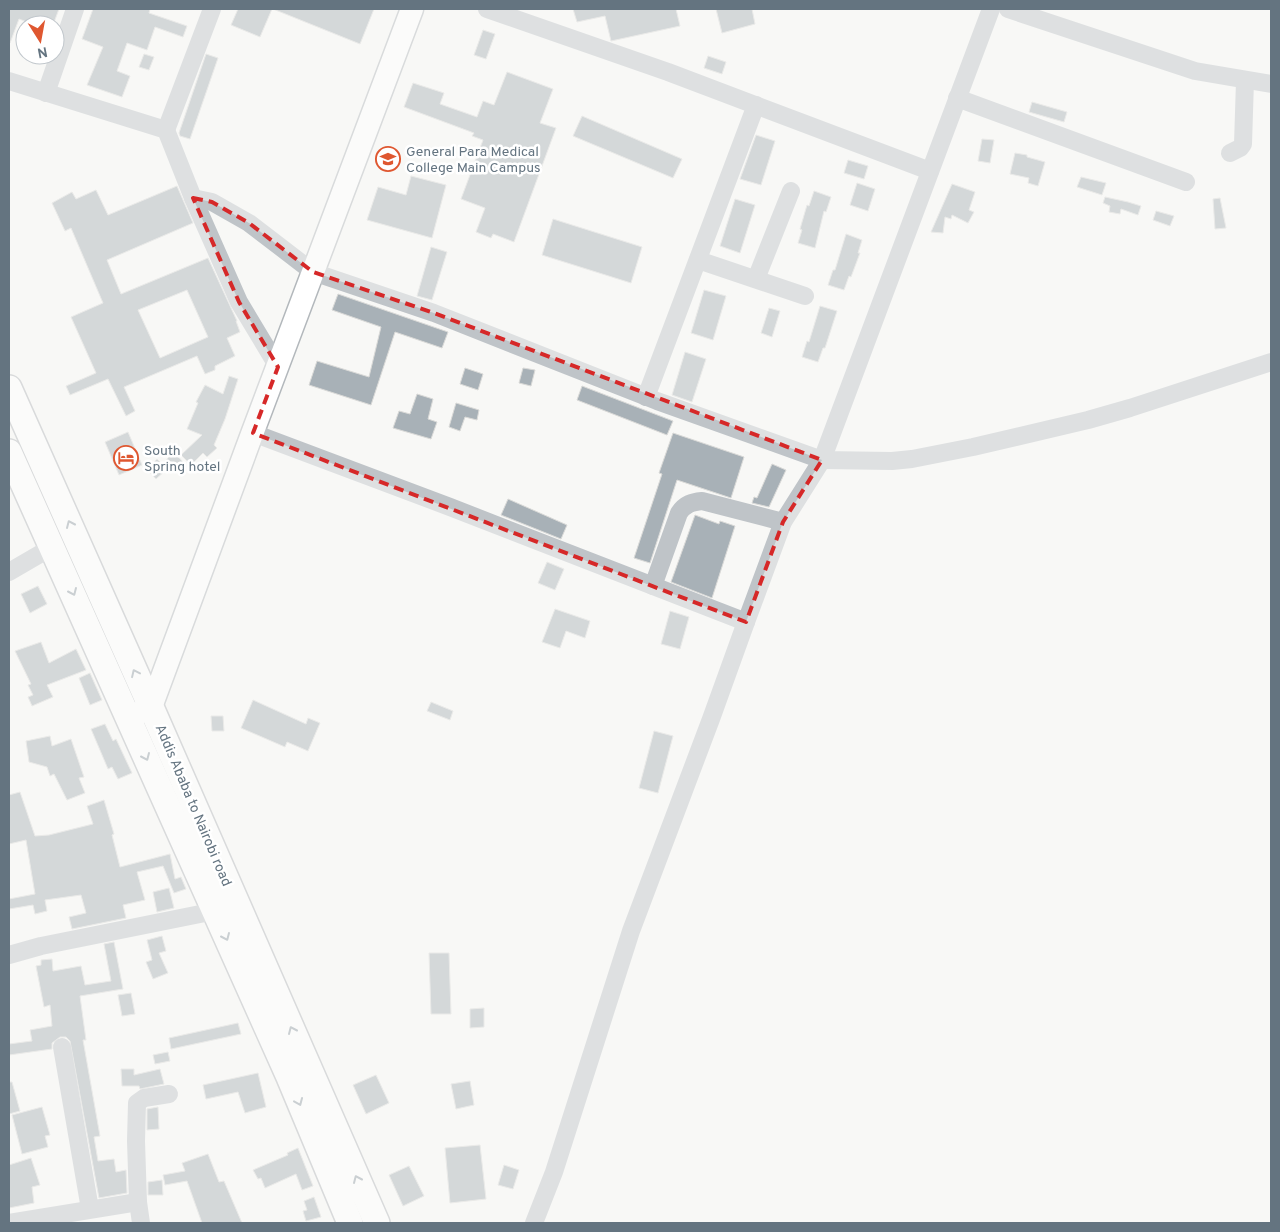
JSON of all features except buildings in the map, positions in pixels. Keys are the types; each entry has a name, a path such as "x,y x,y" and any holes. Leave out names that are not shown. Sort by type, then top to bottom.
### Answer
{"highway":[{"name":"Addis Ababa to Nairobi road","path":"9,388 152,708 289,1077 350,1223"},
{"name":"Addis Ababa to Nairobi road","path":"9,452 128,718 226,908 377,1223"}],"main road":[{"path":"128,718 152,708 412,9"}],"street":[{"path":"46,93 75,9"},
{"path":"212,9 166,130 193,198 240,302 278,367"},
{"path":"486,9 668,72 930,172"},
{"path":"534,1223 554,1172 631,931 712,720 783,522 822,460 990,9"},
{"path":"1008,9 1195,71 1271,84"},
{"path":"9,81 166,130"},
{"path":"1230,153 1240,148 1243,144 1245,81"},
{"path":"957,98 1186,182"},
{"path":"646,396 756,105"},
{"path":"756,280 791,191"},
{"path":"193,198 212,202 249,223 313,272 434,313 646,396 822,460 892,461 912,459 973,446 1088,420 1271,362"},
{"path":"698,260 805,296"},
{"path":"253,433 746,622"},
{"path":"653,586 679,513 684,507 693,502 702,501 783,522"},
{"path":"9,572 52,547"},
{"path":"9,955 41,946 226,908"},
{"path":"62,1047 90,1209"},
{"path":"140,1223 136,1141 137,1104 144,1098 169,1094"},
{"path":"9,1223 138,1202"}],"highlighted area":[{"path":"193,198 212,202 249,223 313,272 434,313 822,460 783,522 746,622 253,433 278,367 239,302"}],"place":[{"name":"General Para Medical College Main Campus","path":"388,159"},
{"name":"South Spring hotel","path":"126,458"}]}
